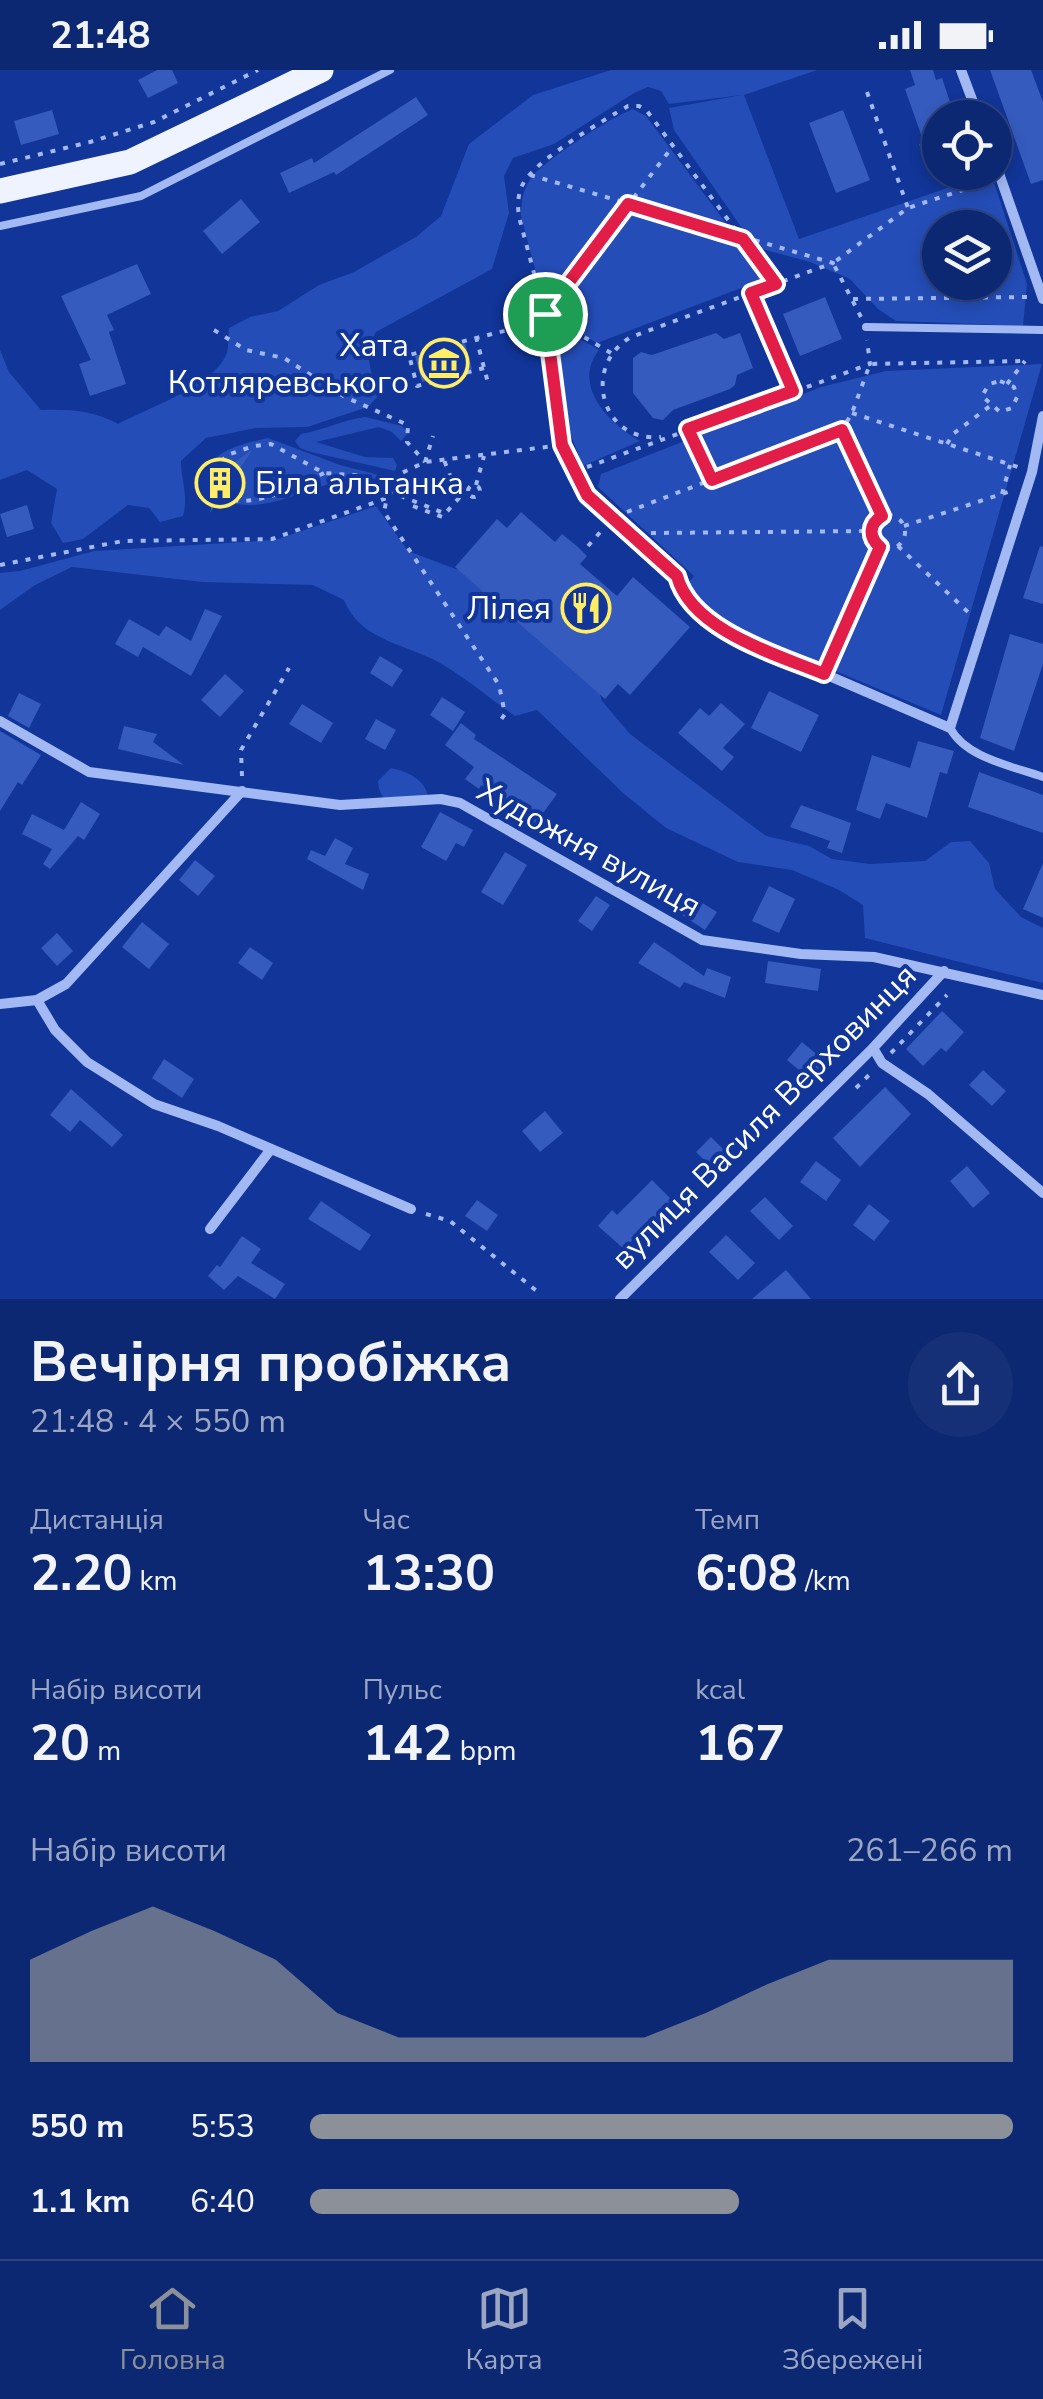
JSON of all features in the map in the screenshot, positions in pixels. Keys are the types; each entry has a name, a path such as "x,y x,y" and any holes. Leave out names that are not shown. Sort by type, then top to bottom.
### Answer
{"main road":[{"path":"0,192 130,162 321,70"}],"street":[{"path":"961,70 972,100"},
{"path":"1006,190 1043,298"},
{"path":"576,472 587,495 677,576 681,592 718,628 950,728 1038,473 1043,416"},
{"name":"Художня вулиця","path":"0,721 89,772 340,805 440,799 460,803 702,940 801,954 874,957 1043,995"},
{"path":"0,1004 37,1000 66,984 242,791"},
{"name":"вулиця Василя Верховинця","path":"620,1299 944,971"},
{"path":"37,1000 55,1030 86,1062 154,1104 412,1209"},
{"path":"872,1048 882,1062 928,1094 1043,1192"},
{"path":"210,1229 272,1149"}],"lane":[{"path":"0,226 141,196 390,70"},
{"path":"866,327 1043,330"},
{"path":"950,728 957,741 970,750 1043,777"}],"path":[{"path":"0,164 154,122 258,70"},
{"path":"867,92 908,208"},
{"path":"776,284 644,108 628,106 530,175 522,188 518,210 545,314 562,445 576,472 870,364 1025,361 1007,384"},
{"path":"484,368 417,386 409,355 512,329 545,314 673,146"},
{"path":"530,175 833,263 866,327 870,364 842,430 612,518 588,546"},
{"path":"668,436 651,438 635,434 620,426 610,414 601,381 611,353 631,337 833,263 908,208 962,190"},
{"path":"751,293 793,391"},
{"path":"853,299 1043,298"},
{"path":"545,314 611,353"},
{"path":"214,330 246,350 284,358 344,397 408,425 407,442 425,462"},
{"path":"476,337 488,383"},
{"path":"1000,381 1014,387 1017,396 1012,408 1000,412 990,406 982,396 989,384 1000,381"},
{"path":"947,444 953,434 990,406"},
{"path":"852,413 1038,473"},
{"path":"688,429 712,480"},
{"path":"842,430 882,516"},
{"path":"425,462 434,436"},
{"path":"324,473 291,491 258,499 230,500 212,492 207,485 212,468 230,454 271,444 324,473 391,478 425,462 562,445"},
{"path":"476,486 484,454"},
{"path":"413,506 442,518 458,498 444,460"},
{"path":"1002,494 1010,465"},
{"path":"391,478 384,512 499,684 506,714 497,725"},
{"path":"388,491 445,513"},
{"path":"904,526 1011,491"},
{"path":"0,565 123,541 272,538 387,498"},
{"path":"882,516 895,516 904,526 904,538 891,549 880,547 873,540 873,524 882,516"},
{"path":"631,534 871,531"},
{"path":"898,546 970,614"},
{"path":"824,674 880,547"},
{"path":"242,791 241,750 289,668"},
{"path":"882,1062 946,995"},
{"path":"412,1209 450,1221 538,1292"}],"shaded area":[{"path":"611,70 817,70 744,95 799,239 942,190 997,190 1003,210 922,210 922,300 1012,300 1012,238 1027,284 1023,326 896,321 878,309 850,279 810,262 755,247 674,130 669,108 742,95 669,104 661,91 648,87 554,144 513,158 504,176 509,213 492,269 376,332 370,347 370,363 381,393 368,407 307,427 256,428 206,438 181,461 183,516 160,522 149,508 128,505 83,539 63,543 51,523 57,489 27,470 0,480 0,350 9,372 41,410 81,411 118,424 210,375 227,352 229,328 250,317 278,311 319,285 354,272 416,237 441,216 469,144 533,95"},
{"path":"633,109 646,116 767,278 597,343 547,314 521,216 522,200 532,177 550,160"},
{"path":"549,321 599,350 591,364 592,390 606,414 640,441 583,466 568,428"},
{"path":"1042,364 941,715 722,624 685,587 694,576 598,487 601,474 821,387 886,371"},
{"path":"365,417 402,426 408,433 401,441 379,427 316,442 365,457 393,458 395,471 311,452 295,441 301,434"},
{"path":"268,438 340,465 391,478 343,481 252,505 219,498 204,487 216,458 235,447"},
{"path":"376,506 408,551 461,571 600,694 630,734 766,836 809,846 832,859 870,864 925,861 951,842 970,841 989,863 995,889 1021,917 1043,928 1043,983 865,938 863,905 792,870 738,862 666,828 623,793 537,710 515,716 445,666 374,634 352,614 344,600 313,585 202,582 72,567 35,585 0,610 0,573 94,551 275,540"},
{"path":"391,768 420,781 428,797 421,805 398,806 382,796 378,781"}],"building":[{"path":"157,70 172,70 178,83 148,98 138,80"},
{"path":"910,70 933,70 936,80 942,78 949,100 922,100 922,137 905,89 915,85"},
{"path":"990,70 1031,70 1043,102 1043,180 1031,184 1012,131 1012,100 1001,100"},
{"path":"416,97 428,115 336,175 334,172 289,193 280,173 312,158 314,163"},
{"path":"52,110 59,134 21,145 14,121"},
{"path":"843,110 870,180 836,193 809,123"},
{"path":"241,199 260,222 222,254 203,231"},
{"path":"137,264 151,294 107,315 126,384 90,396 79,364 91,360 61,296"},
{"path":"825,297 842,339 800,356 783,314"},
{"path":"716,333 724,339 740,333 753,368 737,375 730,389 673,410 663,420 653,418 633,393 633,358 641,352 652,355"},
{"name":"Хата Котляревського","path":"465,343 472,369 422,382 415,356"},
{"path":"251,452 210,513 219,474"},
{"path":"27,505 34,529 7,537 0,514"},
{"name":"Лілея","path":"521,512 555,542 562,534 578,547 587,556 580,564 617,596 633,577 690,627 630,695 618,684 605,699 455,567 497,519 507,528"},
{"path":"1040,546 1043,547 1043,604 1023,598"},
{"path":"205,609 222,616 191,676 143,647 138,657 115,644 129,619 159,636 166,626 191,641"},
{"path":"1010,634 1043,644 1043,664 1014,751 980,738"},
{"path":"380,656 403,670 392,687 370,673"},
{"path":"225,674 244,691 220,717 201,700"},
{"path":"769,691 819,715 801,752 751,728"},
{"path":"19,693 41,704 29,728 8,716"},
{"path":"442,697 465,712 453,731 430,715"},
{"path":"721,703 745,724 723,748 734,757 722,771 678,733 700,708 709,716"},
{"path":"302,704 333,723 321,743 289,724"},
{"path":"376,719 396,730 385,750 365,739"},
{"path":"461,723 476,735 474,739 557,794 535,824 481,785 479,789 465,779 474,767 445,745"},
{"path":"124,726 157,734 153,742 184,765 118,749"},
{"path":"0,731 41,755 0,811"},
{"path":"918,741 954,751 947,774 940,772 927,818 886,803 880,819 856,810 872,755 910,768"},
{"path":"979,772 1043,795 1043,833 968,807"},
{"path":"81,802 100,814 84,840 78,836 50,869 43,864 52,849 22,834 32,814 64,830"},
{"path":"801,805 851,823 842,853 827,848 830,841 790,827"},
{"path":"440,812 473,830 464,847 456,843 446,861 421,847"},
{"path":"335,838 353,848 345,864 369,874 363,890 307,859 311,850 325,856"},
{"path":"505,852 527,865 503,905 481,892"},
{"path":"195,860 215,876 198,896 179,880"},
{"path":"1043,863 1043,918 1023,909"},
{"path":"769,886 795,899 779,933 752,921"},
{"path":"680,889 717,912 705,930 668,906"},
{"path":"596,896 610,905 592,931 578,921"},
{"path":"142,922 169,944 149,969 122,947"},
{"path":"57,933 73,951 57,966 41,948"},
{"path":"654,942 704,976 707,968 731,977 725,998 684,982 680,988 638,963"},
{"path":"250,947 273,963 262,980 238,963"},
{"path":"768,961 821,969 818,991 765,983"},
{"path":"942,1011 964,1032 946,1052 941,1048 923,1066 906,1049"},
{"path":"802,1042 826,1062 811,1080 787,1060"},
{"path":"164,1059 194,1079 182,1098 152,1078"},
{"path":"983,1070 1006,1091 992,1106 969,1085"},
{"path":"885,1087 911,1114 860,1167 833,1138"},
{"path":"71,1089 123,1135 112,1147 80,1120 70,1132 50,1115"},
{"path":"545,1111 563,1133 540,1152 522,1131"},
{"path":"711,1137 730,1156 715,1171 696,1152"},
{"path":"816,1161 841,1180 826,1201 800,1182"},
{"path":"967,1166 990,1193 973,1208 950,1181"},
{"path":"652,1180 679,1207 662,1225 654,1217 624,1249 598,1226 612,1210 617,1215"},
{"path":"765,1197 793,1226 779,1240 750,1211"},
{"path":"477,1200 498,1215 487,1231 465,1216"},
{"path":"321,1201 371,1235 360,1251 308,1219"},
{"path":"869,1204 890,1221 874,1241 853,1225"},
{"path":"726,1235 755,1263 738,1280 709,1252"},
{"path":"242,1236 261,1249 251,1263 285,1284 275,1299 238,1276 224,1290 208,1276 217,1265 220,1267"},
{"path":"786,1270 811,1299 752,1299"}],"place":[{"name":"Хата Котляревського","path":"444,363"},
{"name":"Біла альтанка","path":"220,483"},
{"name":"Лілея","path":"586,608"}],"route":[{"path":"628,204 743,239 776,284 751,293 793,391 688,429 712,480 842,430 882,516 871,531 880,547 824,674 718,628 681,592 677,576 587,495 562,445 545,314 628,204"}]}
